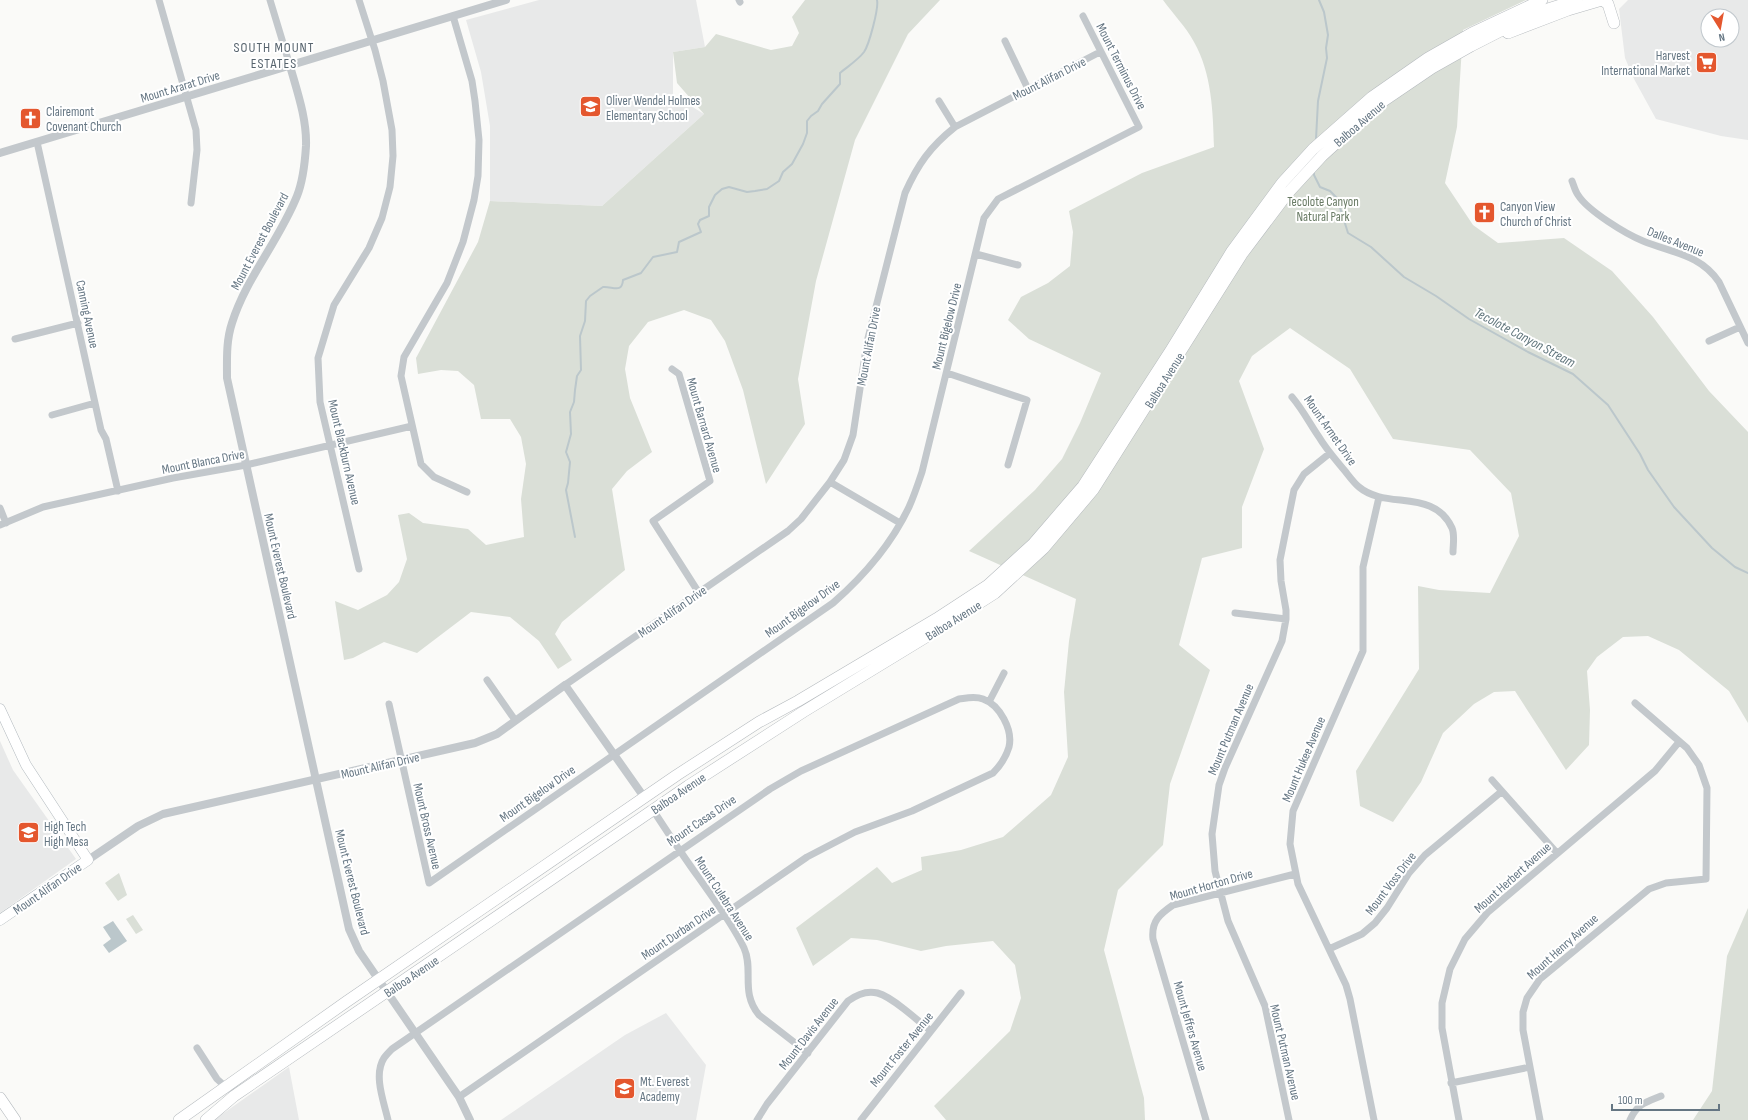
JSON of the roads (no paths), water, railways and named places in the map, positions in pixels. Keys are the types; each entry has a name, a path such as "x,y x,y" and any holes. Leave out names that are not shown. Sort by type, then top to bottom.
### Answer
{"main road":[{"name":"Balboa Avenue","path":"179,1120 378,980 677,775 759,722 798,701 936,619 988,585 1033,544 1082,486 1171,350 1232,251 1282,183 1313,149 1372,97 1428,58 1472,33 1542,0"},
{"name":"Balboa Avenue","path":"206,1120 234,1096 653,810 803,712 995,593 1044,548 1093,490 1242,254 1288,193 1322,156 1379,104 1432,68 1471,46 1541,12 1576,0"},
{"path":"1471,46 1526,28 1568,10 1602,0 1608,4 1614,23 1614,0"},
{"path":"0,709 26,765 88,860"},
{"path":"653,810 654,802 659,794 677,775"},
{"path":"634,823 642,810 644,797"},
{"name":"Mount Alifan Drive","path":"0,920 88,860"},
{"path":"0,1098 15,1120"}],"street":[{"path":"159,0 196,130 197,150 191,203"},
{"name":"Mount Everest Boulevard","path":"270,0 290,66 304,122 306,146 302,180 297,196 289,214 243,294 232,324 227,347 226,378 349,928 359,951 459,1097 470,1120"},
{"name":"Mount Blackburn Avenue","path":"359,0 372,40 386,95 392,130 393,156 390,187 382,218 369,248 334,305 318,358 320,402 359,569"},
{"name":"Mount Ararat Drive","path":"0,153 506,0"},
{"path":"453,16 472,81 475,100 479,140 478,176 474,200 463,242 447,283 404,357 401,376 421,464 424,469 434,477 467,492"},
{"name":"Mount Terminus Drive","path":"1083,16 1139,127"},
{"path":"1005,41 1028,89"},
{"name":"Mount Alifan Drive","path":"88,860 138,826 163,814 474,743 497,734 788,531 806,513 830,482 844,460 853,435 867,342 905,193 914,172 925,155 938,141 955,127 1100,52"},
{"path":"939,101 955,127"},
{"name":"Mount Bigelow Drive","path":"429,883 834,603 870,568 888,544 900,523 909,506 922,472 984,218 998,199 1139,127"},
{"name":"Canning Avenue","path":"37,142 101,430 106,438 118,490"},
{"name":"Dalles Avenue","path":"1572,181 1578,196 1589,207 1604,218 1641,240 1700,261 1714,273 1748,343"},
{"path":"976,254 1018,265"},
{"path":"15,339 78,323"},
{"path":"1710,341 1740,327"},
{"name":"Mount Barnard Avenue","path":"672,369 679,374 710,481 653,521 698,593"},
{"path":"947,373 1027,400 1008,465"},
{"name":"Mount Armet Drive","path":"1292,396 1304,411 1318,437 1358,486 1367,493 1379,497 1413,500 1442,514 1452,529 1453,552"},
{"path":"52,415 95,403"},
{"name":"Mount Blanca Drive","path":"3,524 43,507 118,490 246,465 412,426"},
{"name":"Mount Putman Avenue","path":"1289,1120 1265,1006 1228,921 1220,893 1215,872 1212,834 1219,785 1234,746 1282,641 1286,620 1280,560 1294,490 1304,474 1330,453"},
{"path":"830,482 900,523"},
{"name":"Mount Hukee Avenue","path":"1374,1120 1346,985 1298,884 1290,844 1293,811 1363,651 1363,567 1379,497"},
{"path":"0,508 3,524"},
{"path":"1235,613 1286,620"},
{"path":"989,702 1004,673"},
{"path":"487,680 515,720"},
{"path":"566,685 644,797"},
{"name":"Mount Casas Drive","path":"388,1120 380,1081 380,1069 383,1059 392,1048 679,850 770,789 801,771 959,700 974,697 989,702"},
{"name":"Mount Durban Drive","path":"459,1097 807,857 831,843 855,832 912,811 993,773 1000,765 1009,747 1009,737 1003,717 989,702"},
{"path":"1634,703 1680,742"},
{"name":"Mount Bross Avenue","path":"389,704 429,883"},
{"name":"Mount Herbert Avenue","path":"1459,1120 1442,1028 1442,1003 1450,968 1465,939 1488,912 1655,771 1680,742"},
{"name":"Mount Henry Avenue","path":"1540,1120 1523,1030 1523,1012 1528,998 1540,979 1649,889 1666,883 1706,879 1707,788 1699,765 1687,748 1680,742"},
{"path":"1492,780 1501,792 1557,853"},
{"name":"Mount Voss Drive","path":"1329,949 1362,934 1375,923 1387,908 1409,873 1425,855 1501,792"},
{"name":"Mount Culebra Avenue","path":"653,810 724,914 744,950 748,966 748,990 755,1010 759,1015 808,1053"},
{"name":"Mount Horton Drive","path":"1153,939 1152,929 1160,914 1173,905 1295,874"},
{"name":"Mount Jeffers Avenue","path":"1153,939 1206,1120"},
{"name":"Mount Davis Avenue","path":"757,1120 767,1104 848,1001 856,995 864,992 877,992 887,996 931,1031"},
{"name":"Mount Foster Avenue","path":"861,1120 961,993"},
{"path":"197,1048 217,1079 234,1096"},
{"path":"1451,1083 1530,1067"},
{"path":"1630,1120 1642,1103 1661,1096"}],"waterway":[{"path":"575,537 566,490 570,462 566,452 571,434 570,412 574,402 577,376 581,370 580,336 585,321 586,301 590,296 603,287 621,287 623,280 641,273 653,257 677,252 679,242 701,232 698,224 700,220 709,216 709,207 715,195 722,189 729,187 747,192 755,191 767,189 779,181 783,172 792,164 803,144 807,133 807,121 818,111 822,104 840,84 840,73 856,61 864,52 877,11 877,0"},
{"name":"Tecolote Canyon Stream","path":"1316,139 1318,101 1327,58 1326,48 1328,35 1324,12 1319,0"},
{"name":"Tecolote Canyon Stream","path":"1314,172 1320,187 1330,191 1337,198 1348,233 1371,247 1404,277 1436,296 1469,319 1528,352 1573,374 1608,405 1640,454 1648,470 1674,507 1712,548 1735,567 1748,573"}],"place":[{"name":"Harvest International Market","path":"1706,62"},
{"name":"Oliver Wendel Holmes Elementary School","path":"590,107"},
{"name":"Clairemont Covenant Church","path":"30,118"},
{"name":"Canyon View Church of Christ","path":"1484,213"},
{"name":"High Tech High Mesa","path":"29,833"},
{"name":"Mt. Everest Academy","path":"625,1088"}],"district":[{"name":"SOUTH MOUNT ESTATES","path":"274,56"}],"park label":[{"name":"Tecolote Canyon Natural Park","path":"1323,208"}]}
